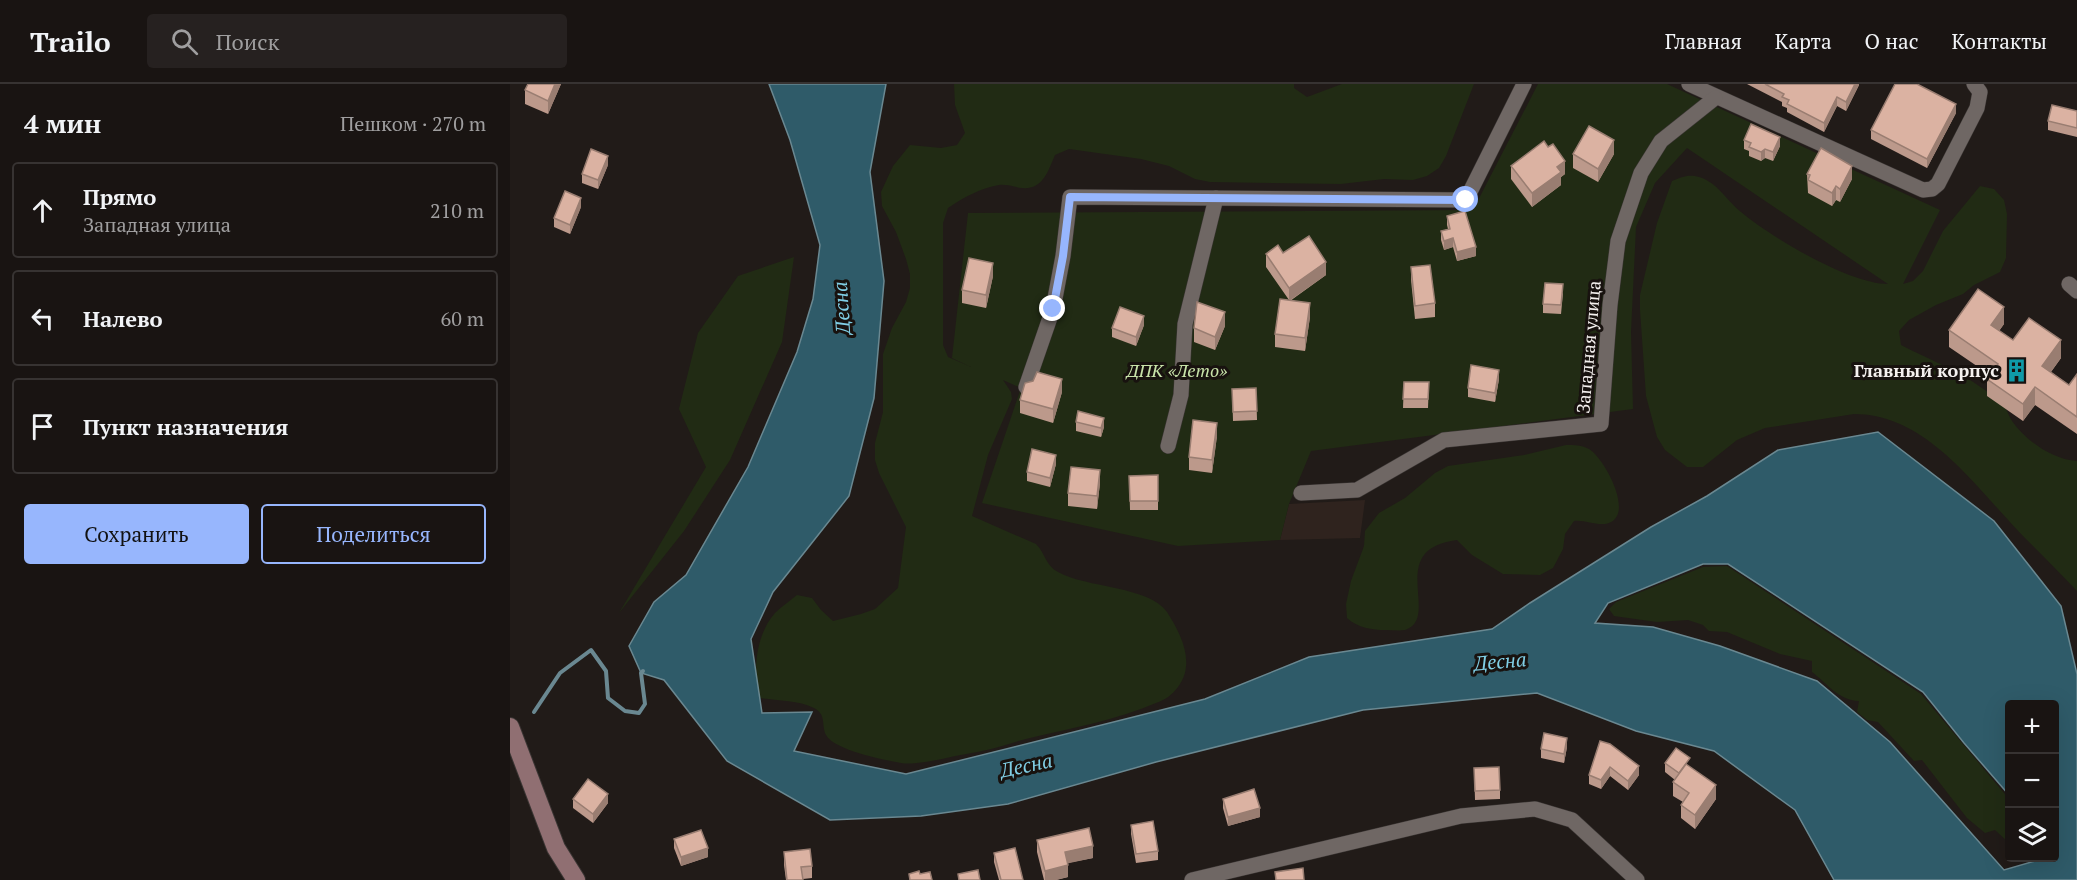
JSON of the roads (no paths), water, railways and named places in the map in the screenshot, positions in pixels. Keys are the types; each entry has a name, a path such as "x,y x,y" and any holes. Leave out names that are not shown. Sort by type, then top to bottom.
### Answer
{"main road":[{"path":"510,727 556,848 576,880"}],"street":[{"path":"1026,387 1053,309 1063,256 1070,197 1466,200 1524,84"},
{"path":"1689,84 1715,98 1923,190 1932,189 1938,184 1977,108 1980,92 1974,84"},
{"name":"Западная улица","path":"1301,493 1358,490 1444,440 1602,424 1610,305 1618,241 1641,173 1661,141 1715,98"},
{"path":"1168,446 1181,395 1185,324 1216,198"},
{"path":"1192,880 1461,816 1535,809 1572,820 1637,880"}],"water":[{"name":"Десна","path":"769,84 886,84 870,172 884,281 874,398 849,496 773,592 751,639 762,713 812,712 794,751 906,774 1205,699 1309,657 1492,629 1651,527 1707,496 1778,450 1878,432 1994,521 2061,606 2077,674 2077,880 1834,880 1795,810 1714,751 1636,731 1537,693 1363,710 1156,762 1008,804 921,816 830,820 727,761 664,680 641,673 629,646 654,602 686,575 748,467 797,352 813,299 820,245 790,140","holes":["1703,564 1728,564 1923,692 2005,790 2005,700 2059,700 2059,862 2032,862 2004,870 1890,742 1817,681 1720,646 1653,627 1595,623 1608,603"]}],"waterway":[{"path":"534,712 560,673 591,650 606,671 608,698 625,711 639,713 645,704 641,673 643,671"}],"place":[{"name":"Главный корпус","path":"2017,370"}],"park label":[{"name":"ДПК «Лето»","path":"1177,370"}]}
